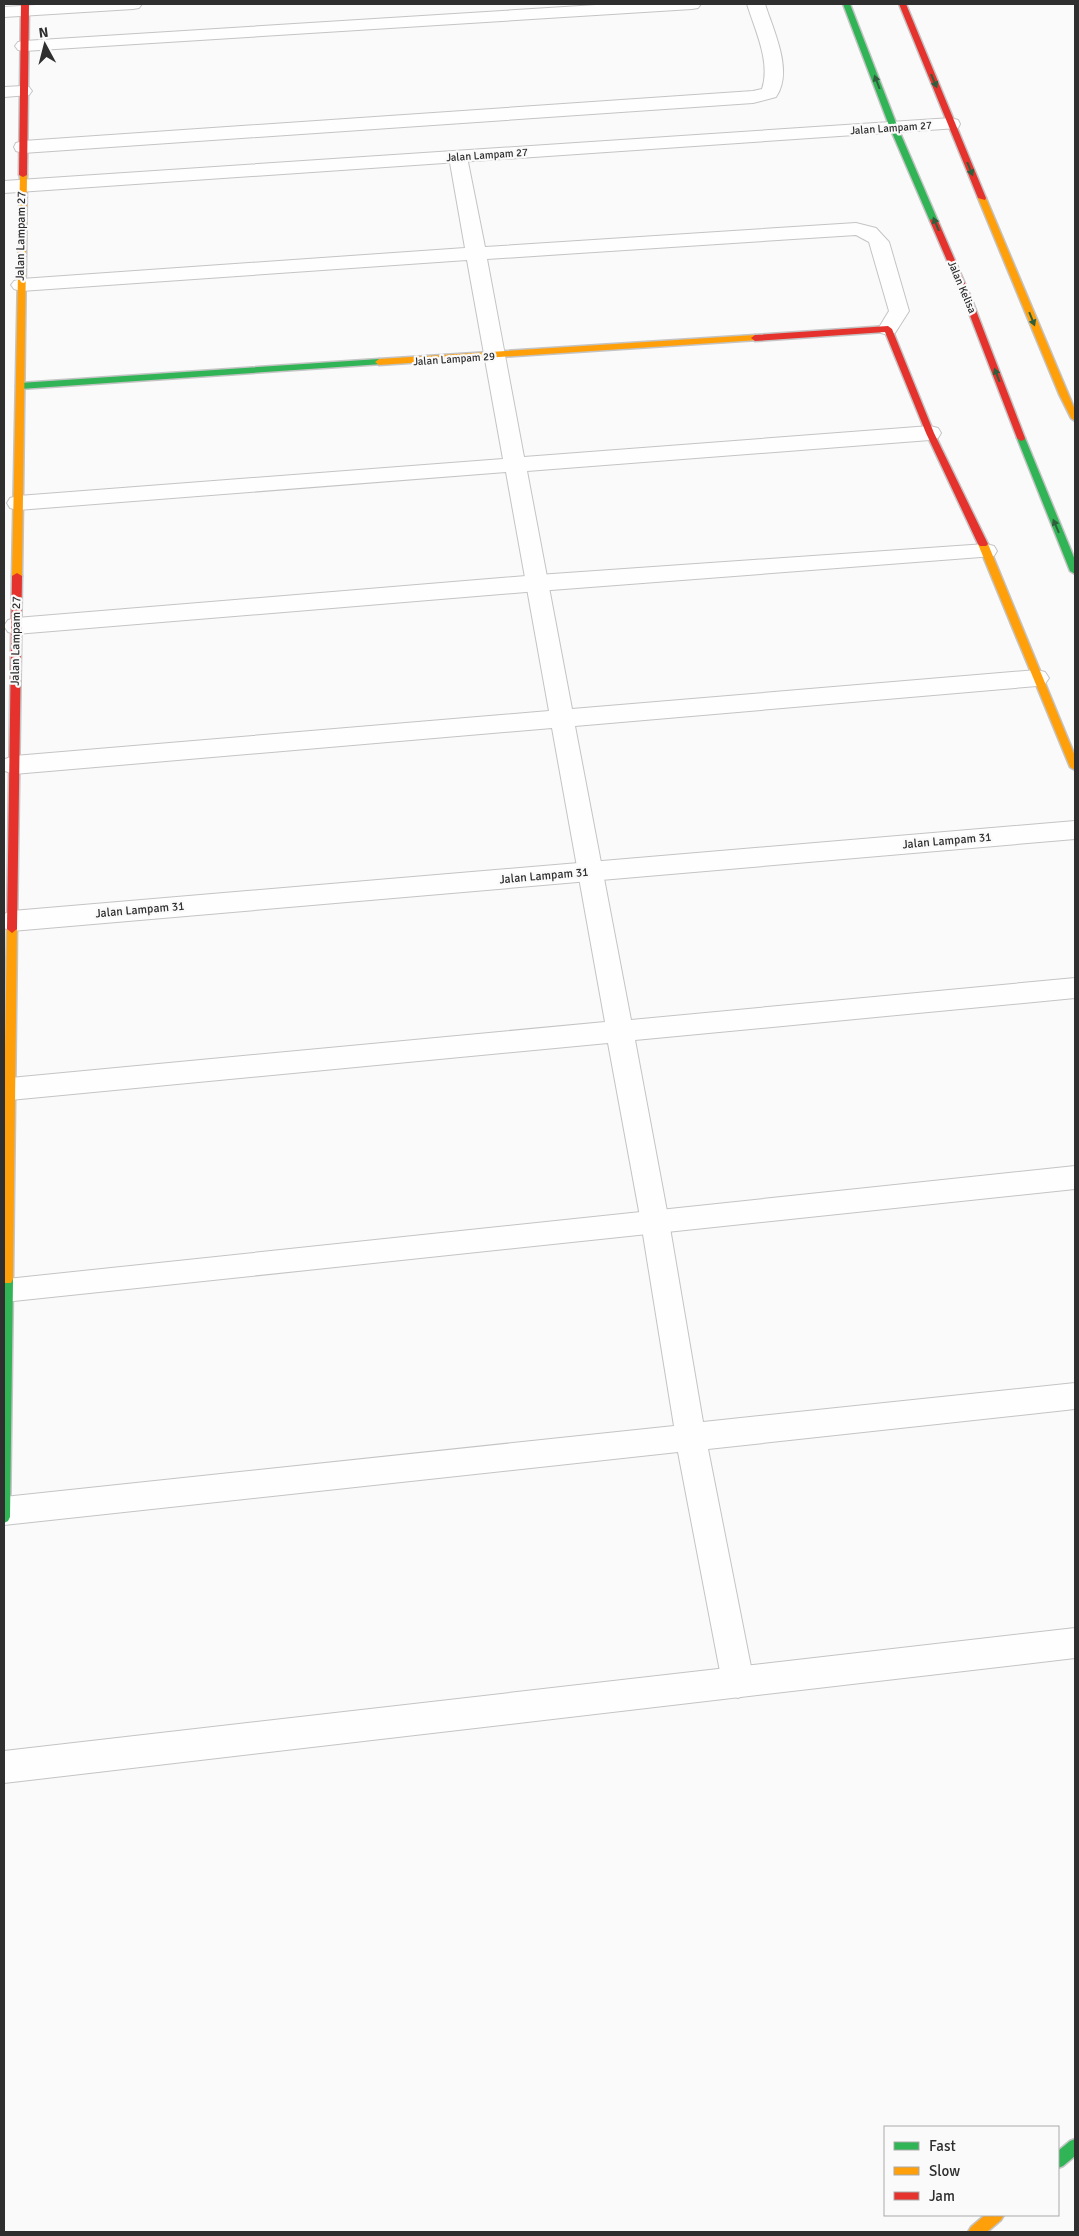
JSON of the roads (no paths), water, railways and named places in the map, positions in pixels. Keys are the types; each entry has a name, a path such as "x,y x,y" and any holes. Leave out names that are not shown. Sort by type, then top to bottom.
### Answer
{"street":[{"path":"4,12 25,7 133,4"},
{"path":"24,46 692,4"},
{"path":"23,146 754,97 770,93 774,85 775,71 756,4"},
{"name":"Jalan Kelisa","path":"846,4 894,128 968,300 1045,500 1075,571"},
{"path":"902,4 1063,394 1075,418"},
{"name":"Jalan Lampam 27","path":"4,1517 5,1291 10,1089 21,285 13,186 23,146 25,7"},
{"path":"4,92 23,91"},
{"name":"Jalan Lampam 27","path":"13,186 951,124"},
{"path":"458,157 538,583 692,1439 738,1682"},
{"path":"21,285 858,229 875,236 879,242 899,311 888,329 930,433 986,551 1075,767"},
{"name":"Jalan Lampam 29","path":"20,386 888,329"},
{"path":"18,503 930,433"},
{"path":"16,626 538,583 986,551"},
{"path":"14,765 1037,678"},
{"name":"Jalan Lampam 31","path":"12,921 1075,830"},
{"path":"10,1089 1075,988"},
{"path":"5,1291 1075,1177"},
{"path":"4,1511 692,1439 1075,1396"},
{"path":"4,1767 1075,1643"},
{"path":"1059,2160 1075,2146"},
{"path":"976,2232 995,2216"}]}
